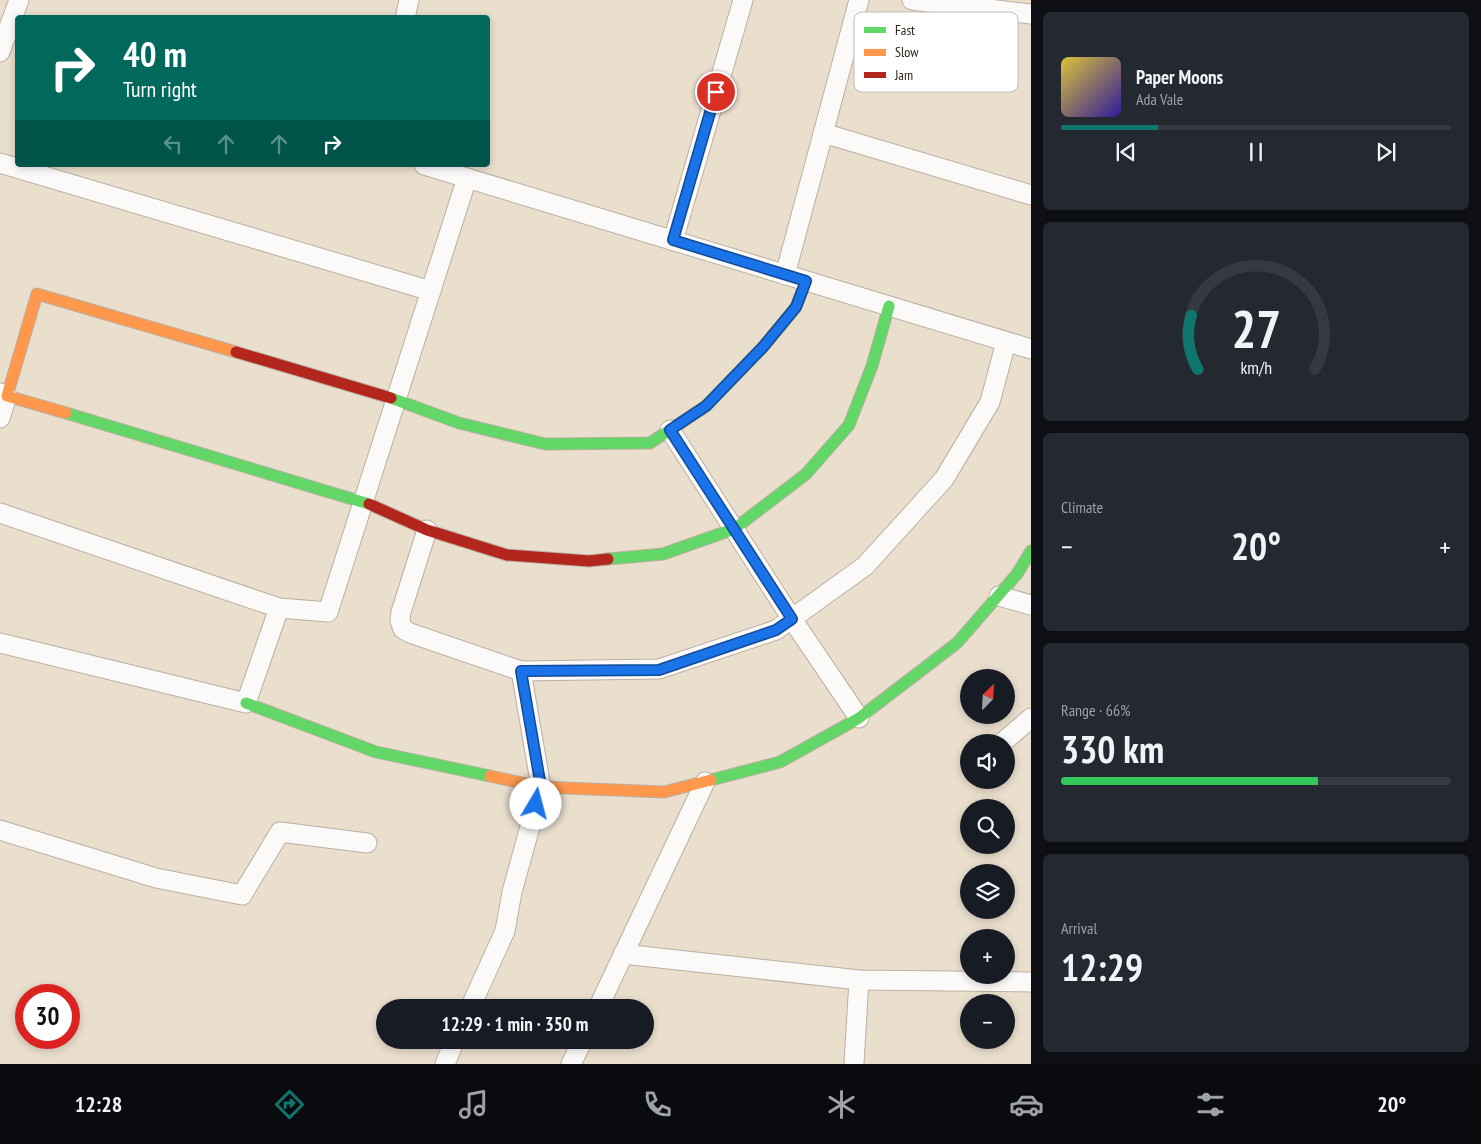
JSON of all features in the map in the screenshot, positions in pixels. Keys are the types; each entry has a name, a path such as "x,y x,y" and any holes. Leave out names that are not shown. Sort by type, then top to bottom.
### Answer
{"street":[{"path":"5,42 19,0"},
{"path":"673,240 743,0"},
{"path":"912,0 1014,12"},
{"path":"1018,12 1031,14"},
{"path":"785,275 854,18"},
{"path":"823,133 1031,195"},
{"path":"0,164 431,291"},
{"path":"431,167 1031,349"},
{"path":"0,514 279,608 328,612 468,178"},
{"path":"0,418 4,395 37,294 396,399 459,423 544,444 650,443 706,406 763,347 796,307 806,281"},
{"path":"4,395 363,502 427,530 507,555 590,561 663,554 734,528 806,474 849,425 872,366 889,306"},
{"path":"427,530 401,612 400,621 403,629 521,671 659,670 776,630 865,566 944,479 990,402 1006,342"},
{"path":"670,430 792,619 859,718"},
{"path":"0,643 246,703 376,752 541,787 664,792 780,762 859,718 957,643 1017,574 1031,551"},
{"path":"999,596 1031,605"},
{"path":"246,703 279,608"},
{"path":"474,999 504,932 512,892 541,787 521,671"},
{"path":"1012,734 1031,718"},
{"path":"602,999 705,782"},
{"path":"0,830 156,878 242,895 280,832 367,843"},
{"path":"623,954 859,980 1031,982"},
{"path":"854,1064 859,980"},
{"path":"445,1064 452,1049"},
{"path":"571,1064 578,1049"}],"traffic: fast":[{"path":"391,398 459,423 545,444 650,443 706,406 763,347 796,307 806,281"},
{"path":"608,559 663,554 734,529 806,474 849,425 872,366 889,306"},
{"path":"66,413 369,504"},
{"path":"711,780 780,762 859,718 957,643 1017,574 1031,551"},
{"path":"246,703 376,752 490,776"}],"traffic: slow":[{"path":"66,413 7,396 37,294 236,352"},
{"path":"490,776 541,787 664,792 711,780"}],"traffic: jam":[{"path":"236,352 391,398"},
{"path":"369,504 427,530 507,555 589,561 608,559"}],"route":[{"path":"536,804 541,787 521,671 659,670 776,630 792,619 670,430 706,406 763,347 796,307 806,281 673,240 716,92"}]}
